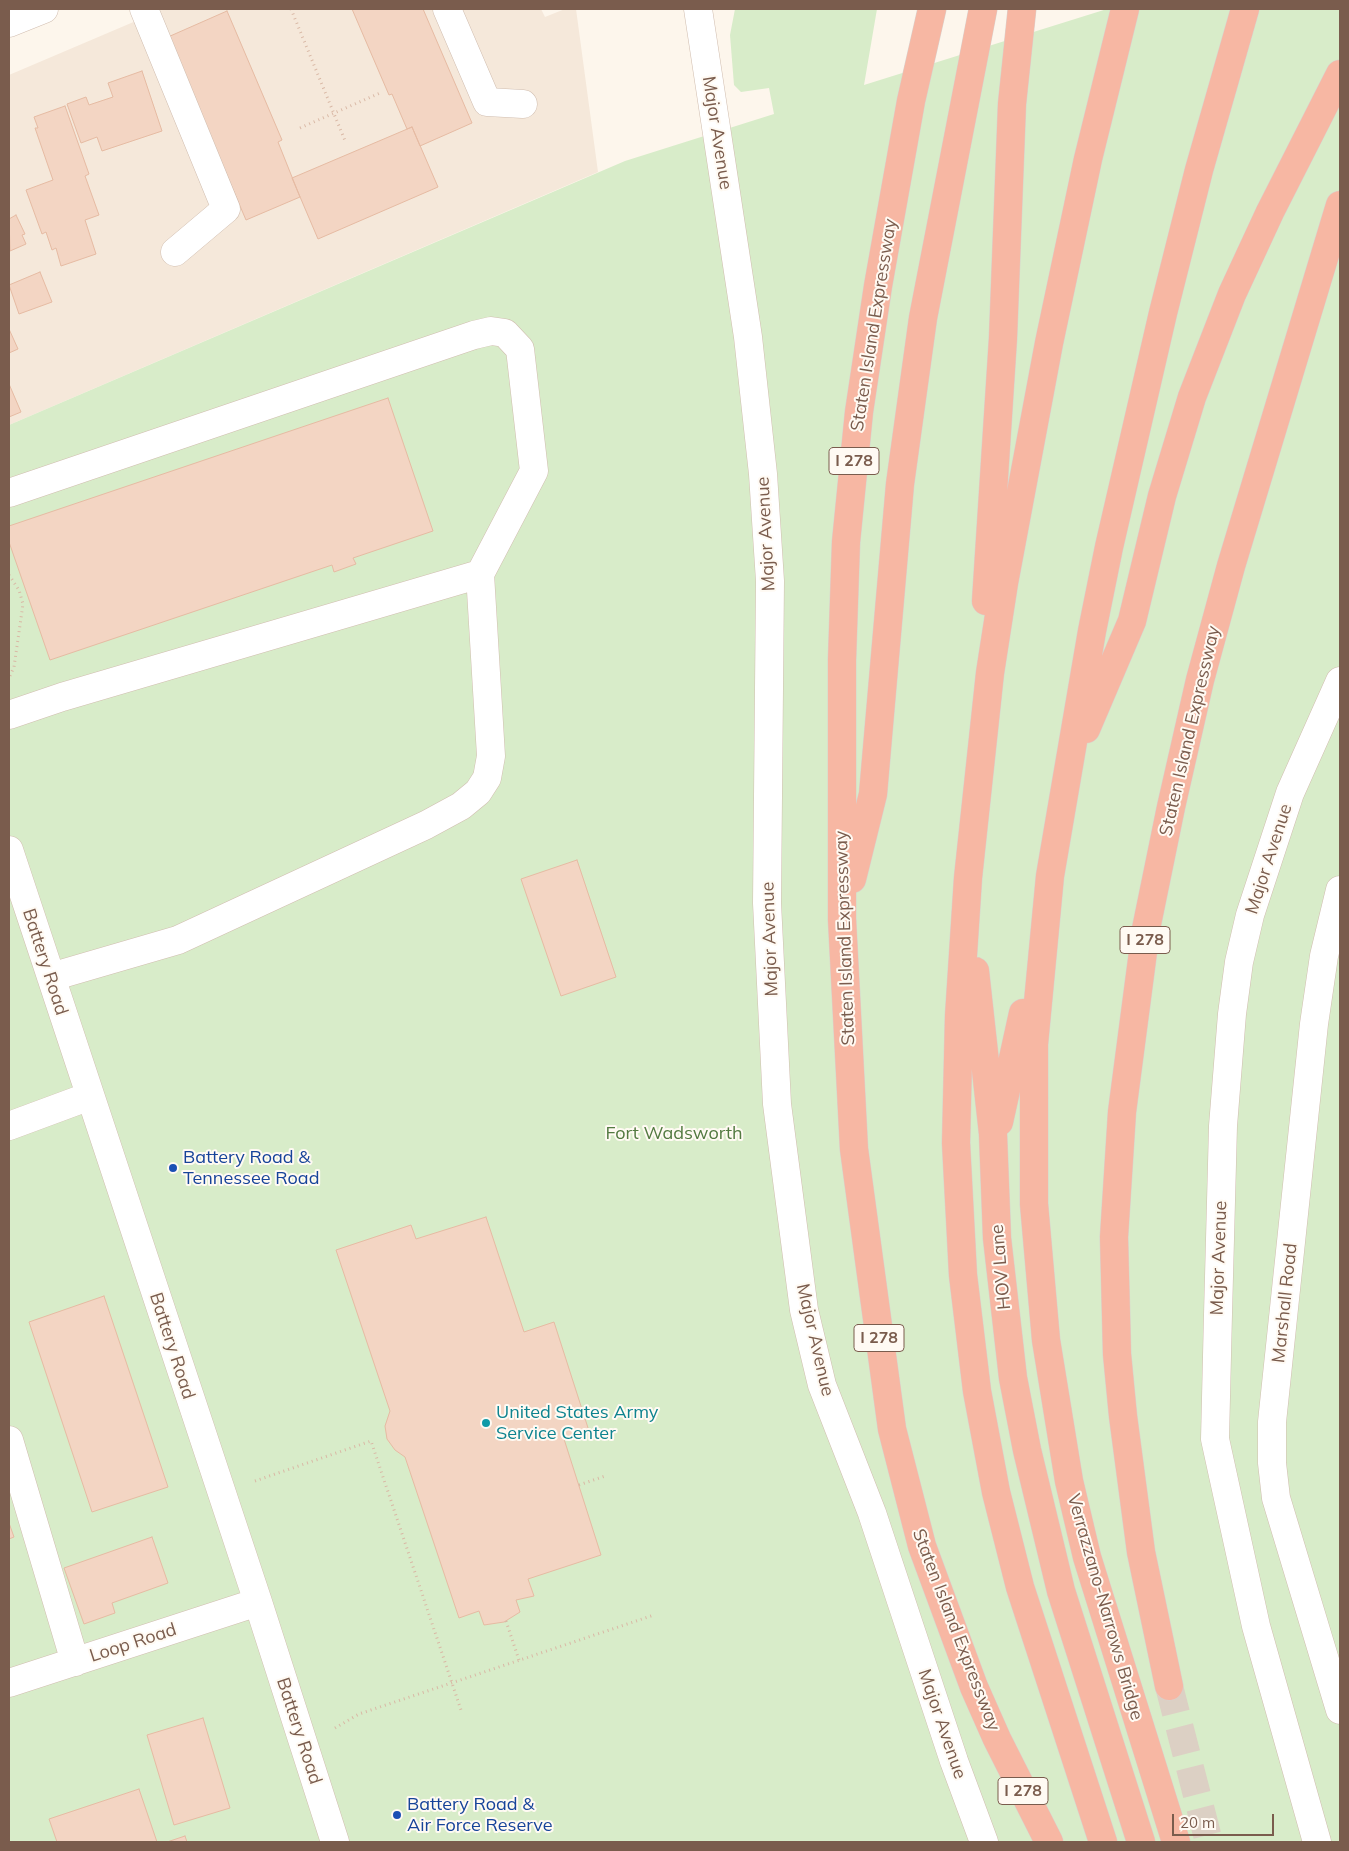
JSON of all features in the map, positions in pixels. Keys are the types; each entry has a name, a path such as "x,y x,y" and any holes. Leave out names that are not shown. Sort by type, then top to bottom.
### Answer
{"highway":[{"name":"Staten Island Expressway","path":"932,9 911,101 888,227 859,412 846,542 842,660 842,919 854,1149 892,1428 922,1546 974,1687 997,1739 1049,1842"},
{"path":"842,919 873,794 890,587 912,399 938,232 984,9"},
{"path":"1022,9 1012,104 1003,338 959,1016 956,1144 962,1275 977,1391 996,1492 1020,1587 1104,1842"},
{"path":"994,1156 970,931 968,878 990,673 1026,458 1078,204 1124,9"},
{"path":"994,1156 1000,1116 1042,932 1092,631 1135,429 1199,170 1245,9"},
{"path":"1069,770 1132,621 1162,496 1192,397 1232,294 1270,212 1340,74"},
{"name":"Staten Island Expressway","path":"1169,1686 1141,1552 1122,1416 1117,1354 1114,1236 1123,1102 1146,929 1200,680 1261,464 1339,211"},
{"name":"Verrazzano-Narrows Bridge","path":"1050,876 1034,1044 1034,1204 1050,1367 1070,1482 1087,1557 1176,1842"},
{"name":"HOV Lane","path":"994,1156 997,1238 1013,1378"},
{"name":"Verrazzano-Narrows Bridge","path":"1013,1378 1026,1450 1061,1591 1141,1842"}],"street":[{"path":"9,24 44,9"},
{"path":"144,9 226,209 175,252"},
{"path":"447,9 487,102 522,104"},
{"name":"Major Avenue","path":"698,9 748,337 763,474 770,581 767,903 778,1114 804,1310 822,1385 872,1512 954,1761 984,1842"},
{"path":"9,493 491,331 505,333 520,349 534,471 480,574 491,756 487,778 478,792 461,806 426,825 178,940 50,977"},
{"path":"9,715 62,697 480,574"},
{"name":"Major Avenue","path":"1317,1842 1256,1626 1215,1438 1223,1126 1232,1014 1239,962 1250,916 1290,793 1340,681"},
{"name":"Battery Road","path":"9,850 258,1602 334,1842"},
{"name":"Marshall Road","path":"1340,890 1324,956 1314,1024 1272,1422 1272,1463 1276,1498 1340,1710"},
{"path":"9,1126 90,1096"},
{"path":"9,1440 75,1662"},
{"name":"Loop Road","path":"9,1683 258,1602"}],"path":[{"path":"291,9 346,143"},
{"path":"300,128 380,93"},
{"path":"9,575 19,590 23,604 14,667 9,678"},
{"path":"255,1481 371,1441 462,1713"},
{"path":"579,1485 605,1476"},
{"path":"335,1728 360,1714 654,1615"},
{"path":"506,1621 519,1660"}],"shaded area":[{"path":"164,9 541,9 545,17 565,9 576,9 598,172 9,425 9,75"}],"green space":[{"name":"Fort Wadsworth","path":"735,9 877,9 864,85 1107,9 1340,9 1340,1842 9,1842 9,425 625,161 774,114 769,88 741,92 734,85 730,35"}],"building":[{"path":"352,9 423,9 472,123 420,146 412,127 407,129 392,94 389,95"},
{"path":"227,11 282,140 278,142 300,197 246,220 168,37"},
{"path":"142,71 162,131 102,151 97,137 81,143 67,104 86,97 89,105 113,97 108,83"},
{"path":"65,106 89,174 85,176 99,215 85,220 96,254 61,266 56,248 52,250 46,232 42,234 26,190 53,180 35,128 38,128 34,117"},
{"path":"412,127 438,187 318,239 292,178"},
{"path":"16,215 25,234 22,235 26,244 10,251 9,219"},
{"path":"40,272 52,302 19,314 9,285"},
{"path":"9,329 18,349 9,353"},
{"path":"9,384 21,412 9,417"},
{"path":"388,398 433,531 353,558 356,564 334,572 332,565 50,660 9,542 9,526"},
{"path":"577,860 616,977 561,996 521,879"},
{"name":"United States Army Service Center","path":"486,1217 524,1332 554,1322 589,1431 564,1439 601,1555 528,1579 534,1596 516,1600 520,1612 504,1622 484,1625 479,1611 459,1618 405,1457 395,1450 387,1439 385,1426 390,1411 336,1250 411,1225 416,1239"},
{"path":"104,1296 168,1487 92,1512 29,1322"},
{"path":"9,1523 14,1537 9,1539"},
{"path":"152,1537 168,1583 112,1603 115,1613 84,1624 64,1568"},
{"path":"203,1718 230,1808 174,1825 147,1735"},
{"path":"139,1789 157,1842 57,1842 49,1819"},
{"path":"185,1836 187,1842 167,1842"}],"tunnel":[{"path":"1169,1686 1209,1842"}],"place":[{"name":"Battery Road & Tennessee Road","path":"173,1168"},
{"name":"United States Army Service Center","path":"486,1423"},
{"name":"Battery Road & Air Force Reserve","path":"397,1815"}]}
